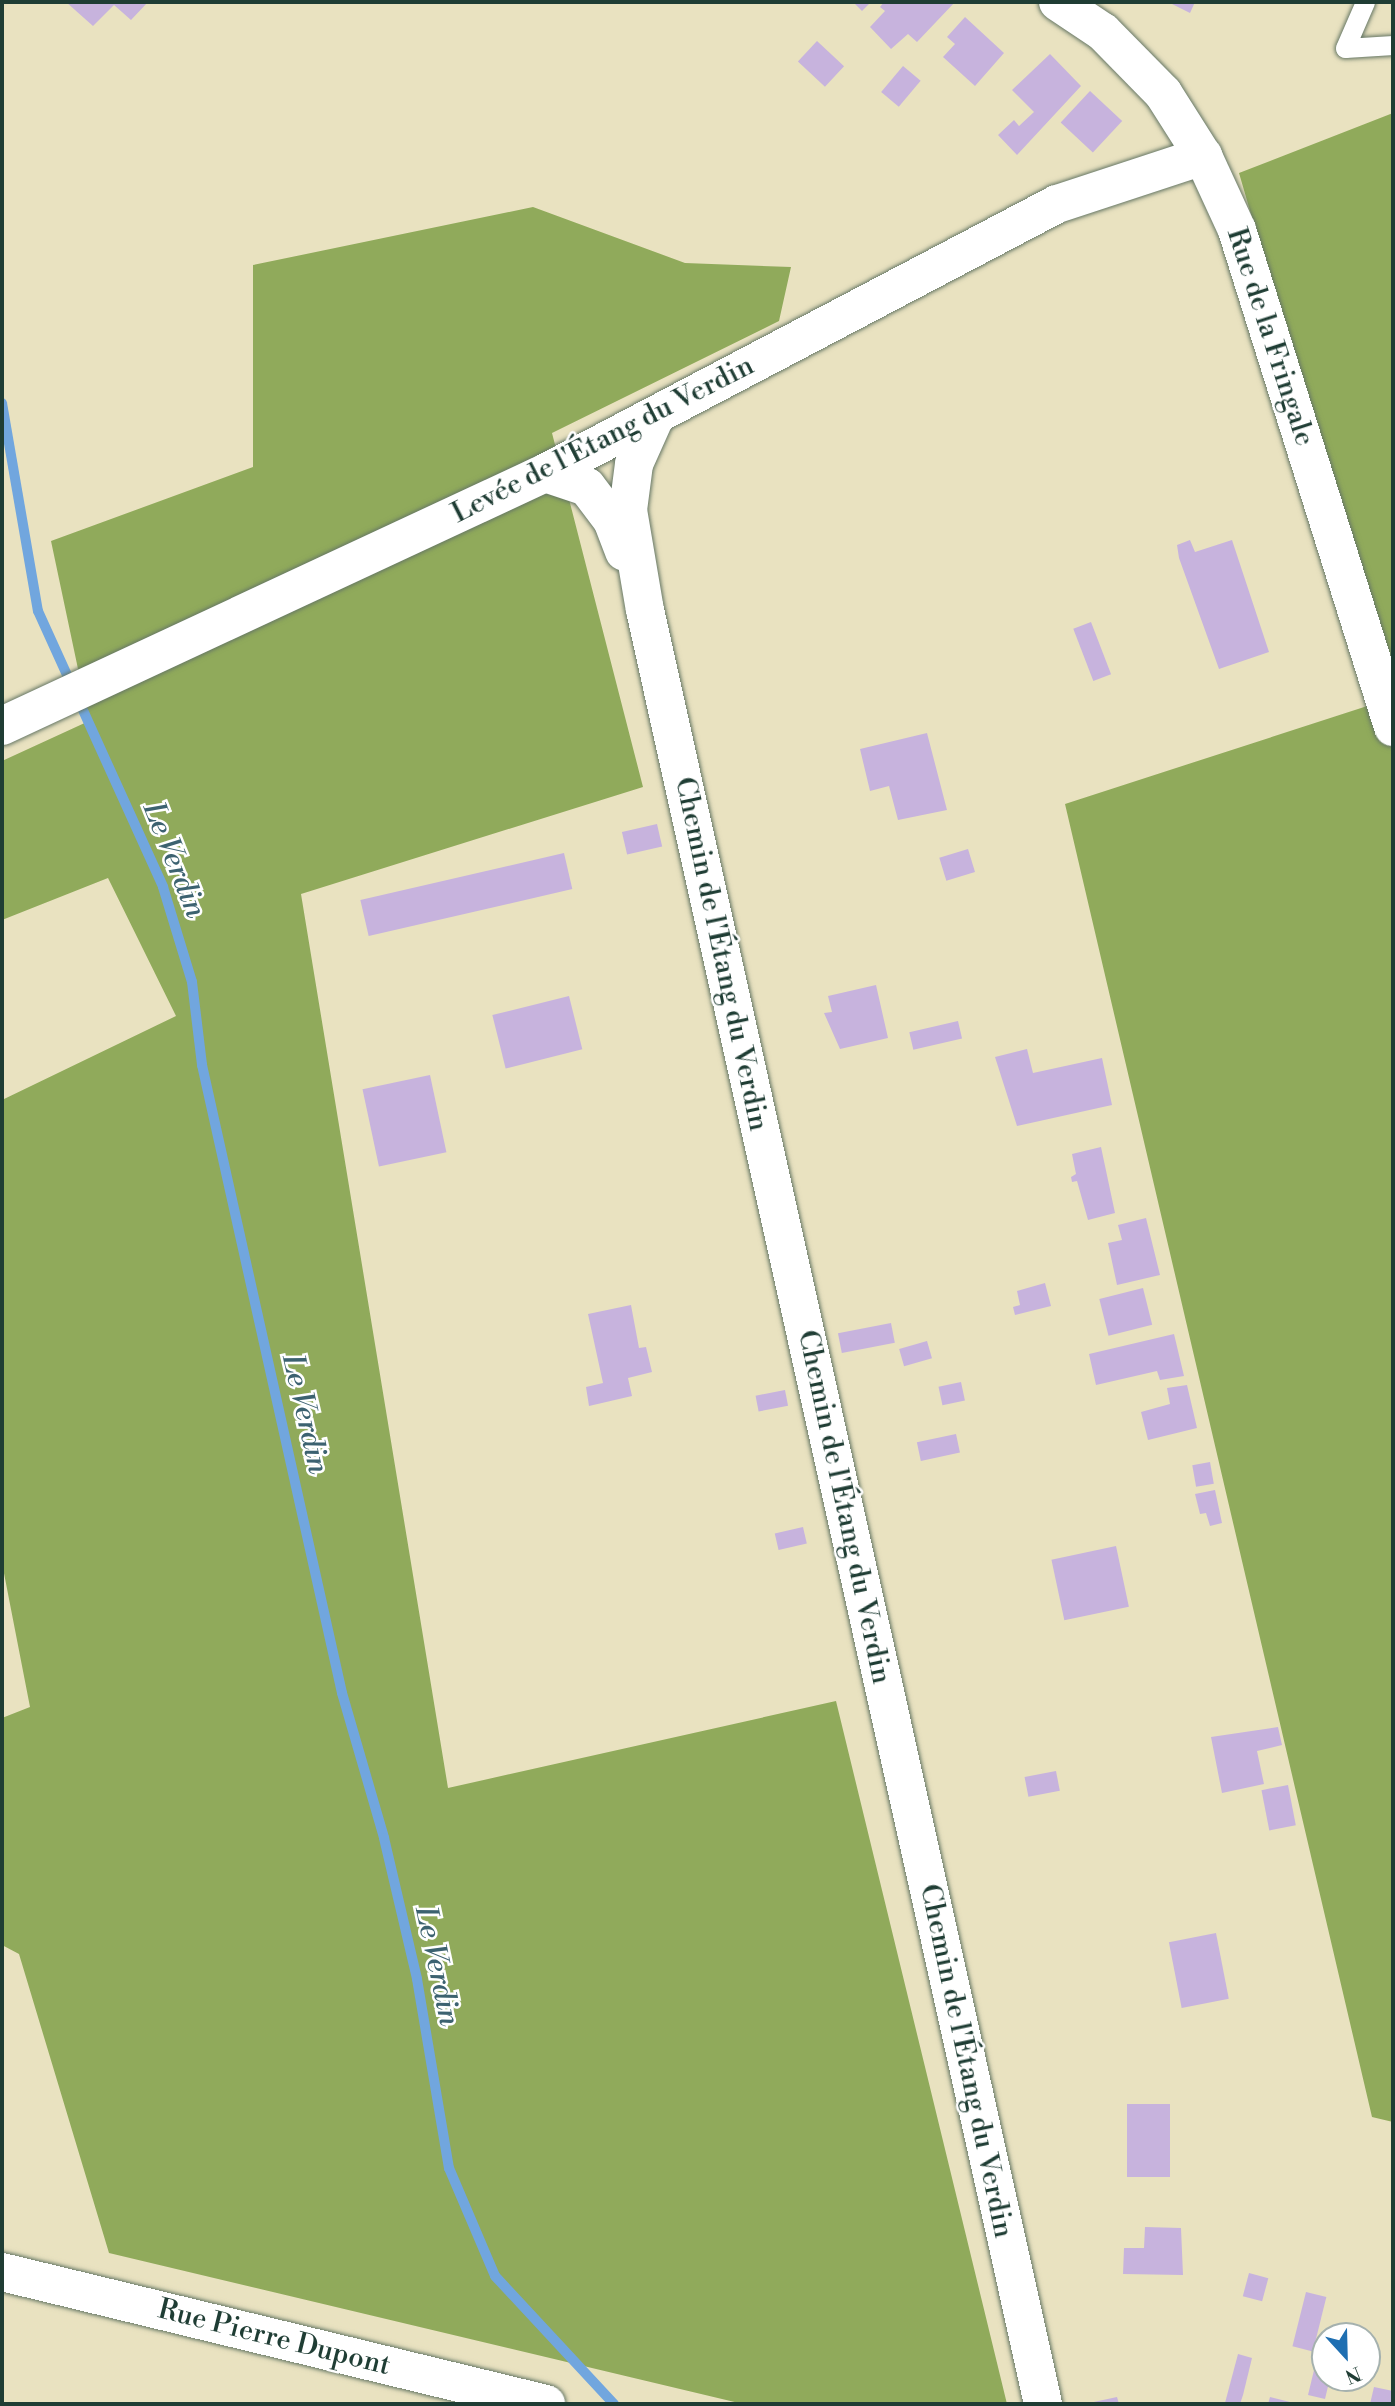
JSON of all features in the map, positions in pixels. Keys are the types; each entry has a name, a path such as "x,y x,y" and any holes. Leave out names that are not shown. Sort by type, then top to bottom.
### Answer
{"street":[{"name":"Rue de la Fringale","path":"1058,2 1103,32 1163,93 1203,156 1237,230 1393,727"},
{"name":"Levée de l'Étang du Verdin","path":"2,726 545,473 1057,204 1203,156"},
{"name":"Chemin de l'Étang du Verdin","path":"654,417 634,464 628,510 645,610 1042,2404"},
{"name":"Chemin de l'Étang du Verdin","path":"545,473 587,487 612,520 645,610"},
{"name":"Rue Pierre Dupont","path":"2,2272 546,2404"}],"lane":[{"path":"1365,2 1345,47 1393,45"}],"green space":[{"path":"1393,113 1393,2122 1372,2117 1065,804 1392,698 1239,173"},
{"path":"533,207 685,263 791,267 779,321 552,433 643,787 301,894 448,1788 836,1701 1007,2404 743,2404 109,2253 19,1954 2,1945 2,1718 30,1707 2,1563 2,1100 176,1016 108,878 2,920 2,761 89,721 51,541 253,467 253,265"}],"building":[{"path":"66,2 148,2 131,20 114,5 93,26"},
{"path":"853,2 871,2 862,11"},
{"path":"884,2 955,2 917,42 908,34 891,49 870,27 885,11 880,7"},
{"path":"1168,2 1195,2 1190,13"},
{"path":"965,17 1004,53 975,86 943,57 955,44 947,37"},
{"path":"817,41 844,66 825,87 798,61"},
{"path":"1050,54 1081,86 1017,155 998,135 1014,120 1019,126 1034,112 1012,90"},
{"path":"903,66 921,81 899,107 881,92"},
{"path":"1090,91 1122,121 1093,152 1061,122"},
{"path":"1190,540 1195,552 1232,540 1269,652 1219,669 1179,558 1177,545"},
{"path":"1091,622 1111,674 1093,681 1073,629"},
{"path":"927,733 947,810 898,820 889,786 870,791 860,749"},
{"path":"657,824 662,846 627,855 622,832"},
{"path":"968,849 975,872 946,881 939,858"},
{"path":"564,853 572,889 369,936 360,900"},
{"path":"876,985 888,1038 840,1049 824,1013 832,1012 828,996"},
{"path":"569,996 582,1049 506,1068 492,1015"},
{"path":"958,1021 962,1039 913,1050 909,1032"},
{"path":"1027,1049 1033,1073 1102,1058 1112,1105 1017,1126 995,1057"},
{"path":"430,1075 446,1152 379,1167 363,1089"},
{"path":"1101,1147 1115,1213 1088,1220 1077,1181 1072,1182 1071,1177 1076,1174 1072,1154"},
{"path":"1146,1218 1160,1275 1117,1285 1108,1243 1122,1240 1118,1225"},
{"path":"1045,1283 1051,1306 1015,1315 1013,1307 1020,1305 1017,1291"},
{"path":"1143,1288 1152,1325 1109,1336 1099,1299"},
{"path":"631,1305 639,1348 646,1347 652,1372 628,1378 632,1396 589,1406 586,1387 603,1383 588,1314"},
{"path":"891,1323 895,1343 842,1353 838,1333"},
{"path":"1174,1334 1184,1376 1160,1380 1157,1371 1096,1385 1089,1354"},
{"path":"927,1341 932,1358 904,1366 899,1349"},
{"path":"961,1382 965,1401 942,1405 939,1387"},
{"path":"1187,1385 1197,1428 1148,1440 1141,1412 1170,1404 1167,1388"},
{"path":"785,1390 788,1406 759,1411 756,1396"},
{"path":"956,1434 960,1453 921,1461 917,1442"},
{"path":"1210,1462 1214,1484 1196,1487 1192,1465"},
{"path":"1215,1490 1222,1523 1210,1526 1206,1513 1200,1514 1195,1494"},
{"path":"803,1527 807,1544 779,1550 775,1534"},
{"path":"1116,1546 1129,1607 1064,1620 1051,1560"},
{"path":"1278,1727 1282,1745 1257,1751 1264,1784 1222,1793 1211,1737"},
{"path":"1056,1771 1060,1791 1028,1797 1025,1777"},
{"path":"1288,1785 1296,1825 1269,1830 1261,1790"},
{"path":"1216,1933 1229,1999 1182,2008 1169,1942"},
{"path":"1127,2104 1170,2104 1170,2177 1127,2177"},
{"path":"1145,2227 1181,2228 1183,2275 1123,2274 1124,2248 1144,2248"},
{"path":"1249,2273 1268,2278 1262,2301 1243,2296"},
{"path":"1306,2292 1326,2297 1320,2322 1311,2322 1311,2351 1292,2346"},
{"path":"1238,2354 1252,2358 1243,2395 1240,2404 1225,2403"},
{"path":"1311,2383 1311,2392 1327,2392 1325,2399 1308,2395"},
{"path":"1381,2388 1393,2391 1393,2404 1370,2404 1373,2392 1381,2392"},
{"path":"1117,2397 1119,2404 1089,2404 1089,2403"},
{"path":"1270,2397 1294,2403 1294,2404 1268,2404"}],"waterway":[{"name":"Le Verdin","path":"2,403 38,611 163,887 192,982 202,1065 342,1693 384,1838 417,1979 449,2168 495,2276 614,2404"}]}
